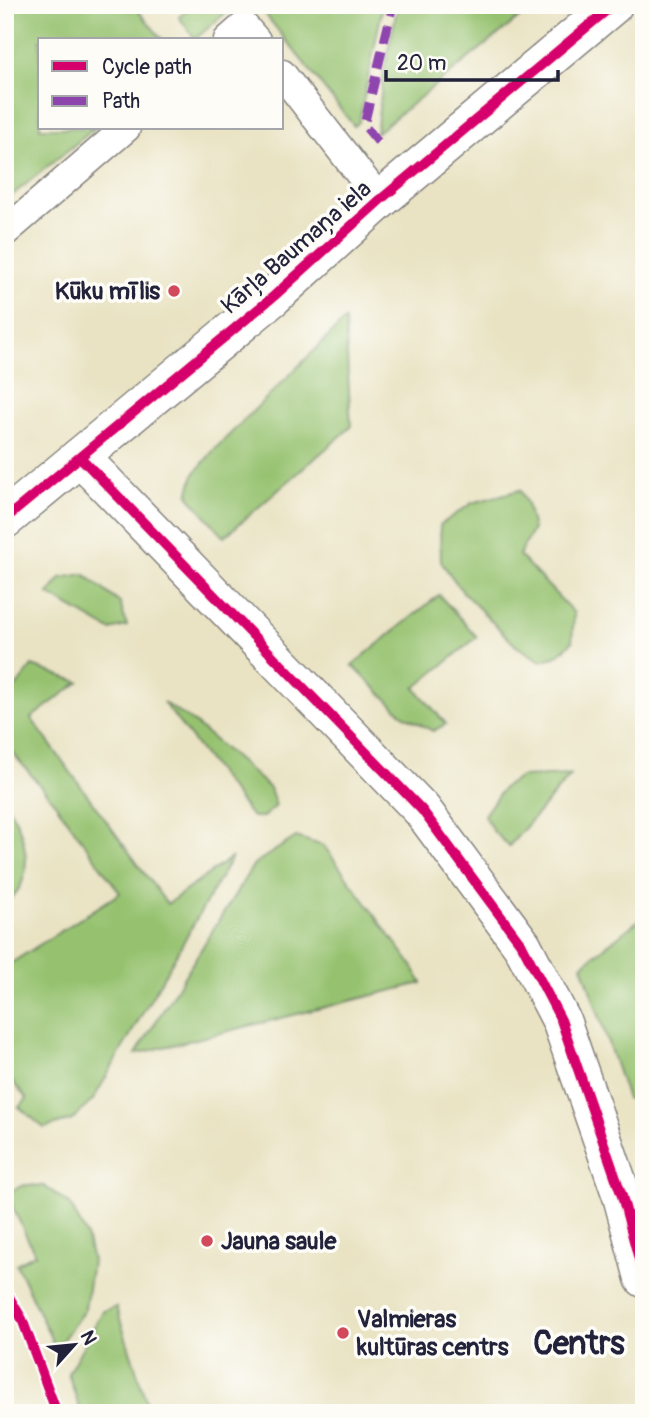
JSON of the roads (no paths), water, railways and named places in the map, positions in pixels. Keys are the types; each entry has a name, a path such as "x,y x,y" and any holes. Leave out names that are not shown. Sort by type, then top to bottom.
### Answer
{"street":[{"name":"Kārļa Baumaņa iela","path":"5,519 274,296 380,200 613,5"},
{"path":"80,457 422,810 522,945 561,1020 633,1185 644,1278"}],"lane":[{"path":"230,38 244,26 254,38"},
{"path":"284,77 380,200"},
{"path":"5,232 124,130"}],"place":[{"name":"Kūku mīlis","path":"174,291"},
{"name":"Jauna saule","path":"207,1241"},
{"name":"Valmieras kultūras centrs","path":"343,1333"}],"district":[{"name":"Centrs","path":"579,1343"}]}
